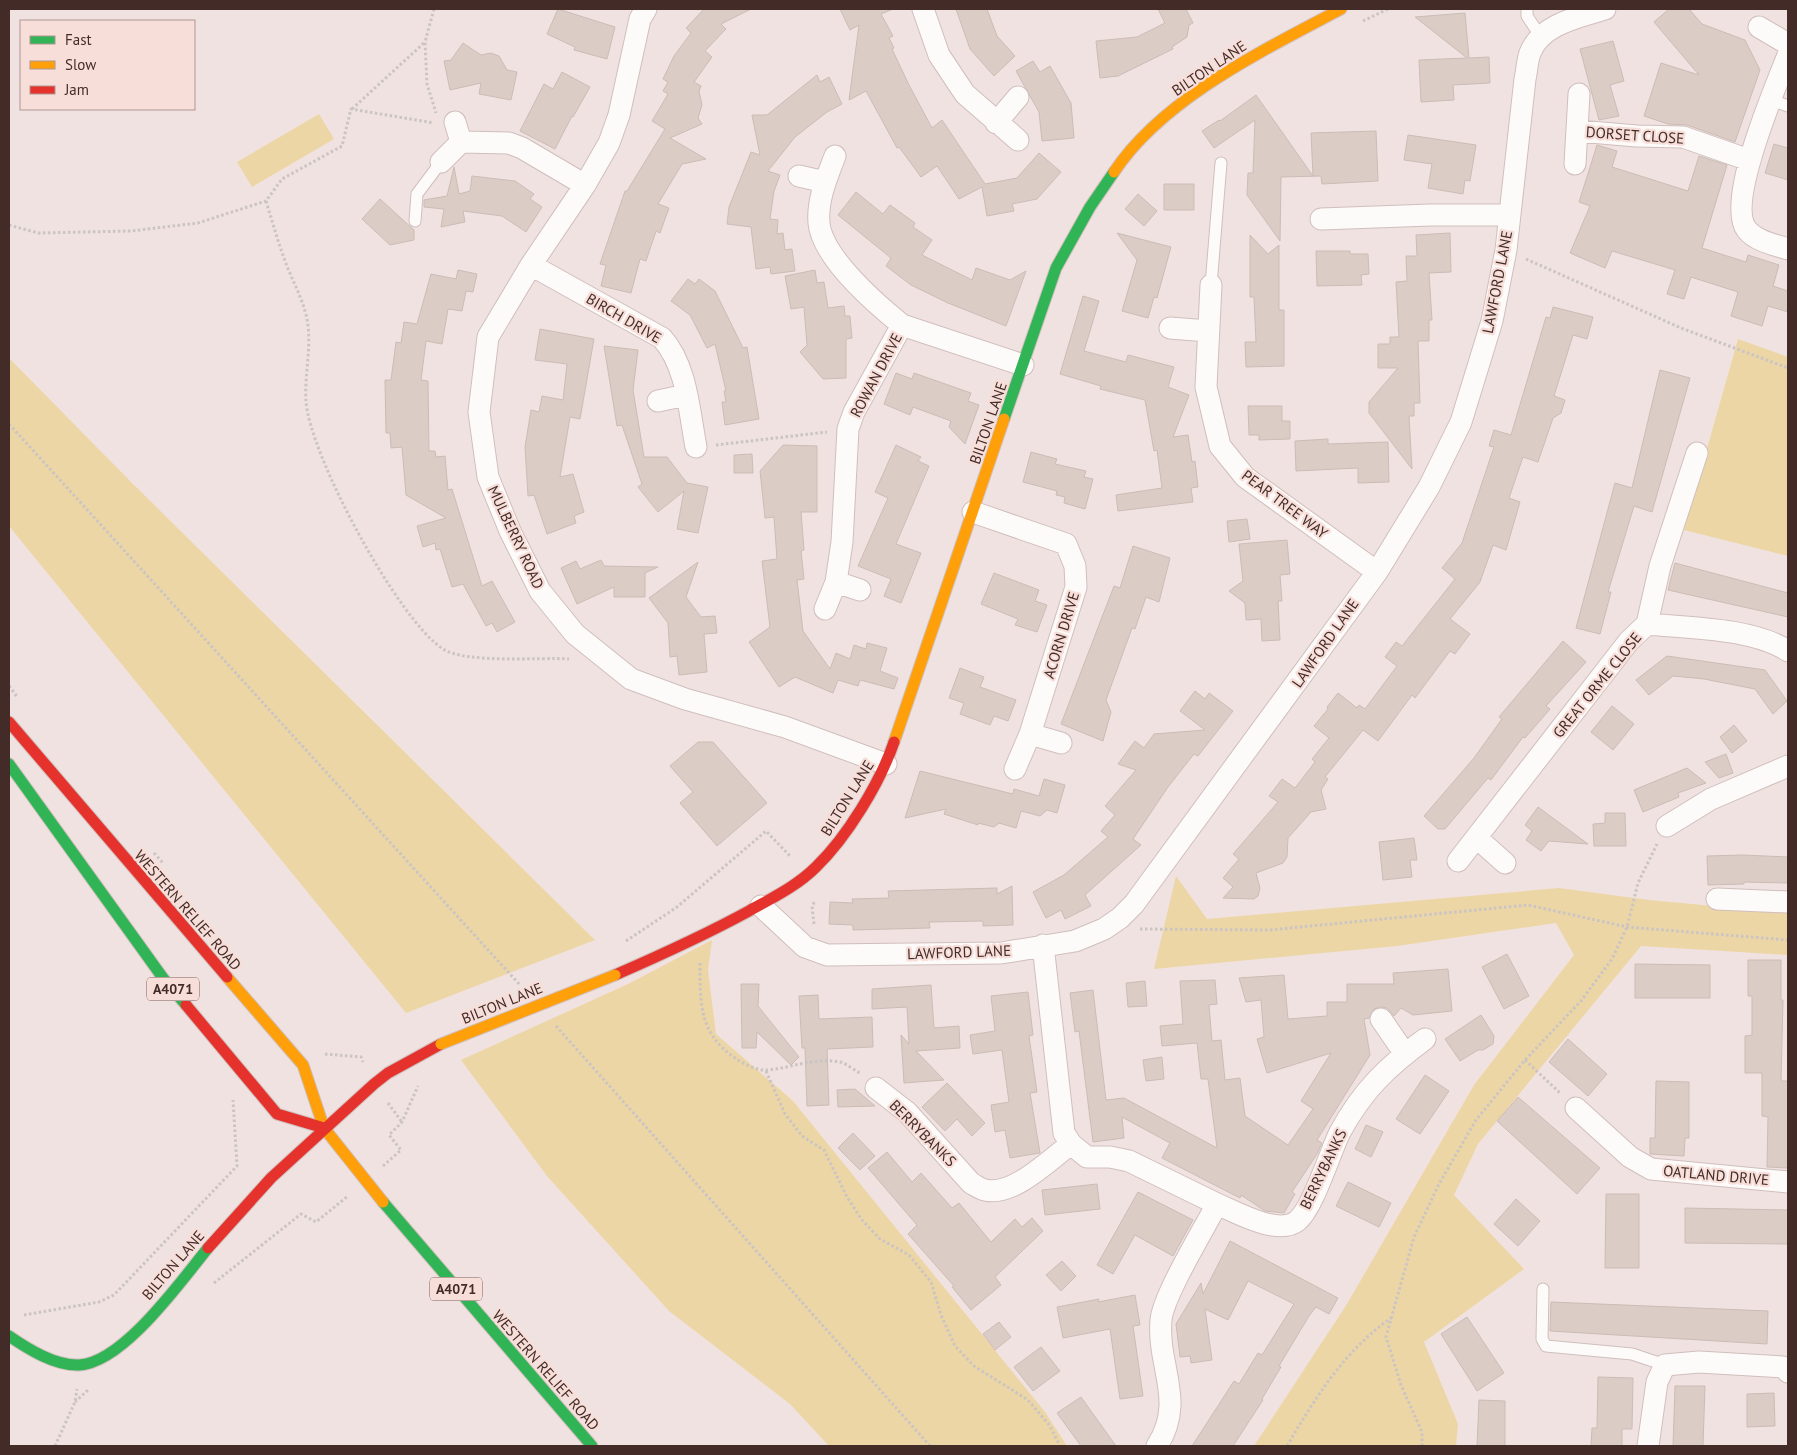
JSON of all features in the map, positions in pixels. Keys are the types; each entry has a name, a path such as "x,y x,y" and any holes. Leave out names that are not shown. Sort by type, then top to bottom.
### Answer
{"main road":[{"name":"BILTON LANE","path":"81,1365 114,1351 151,1314 256,1193 324,1128 388,1073 441,1044 615,975 701,937 760,906 808,874 841,839 886,764 1056,268 1090,207 1127,152 1167,115 1241,62 1334,10"},
{"name":"WESTERN RELIEF ROAD","path":"9,722 121,856 303,1065 324,1128 366,1182 592,1446"},
{"name":"A4071","path":"9,764 163,978 277,1114 324,1128"},
{"path":"9,1336 22,1346 55,1361 81,1365"}],"street":[{"name":"MULBERRY ROAD","path":"646,9 640,19 620,115 608,143 585,185 531,266 488,337 479,412 488,477 510,531 540,591 575,634 631,679 685,699 785,727 886,764"},
{"path":"923,9 939,55 946,68 965,94 996,123 1018,140"},
{"name":"LAWFORD LANE","path":"760,906 805,947 827,955 1001,953 1075,941 1104,929 1120,918 1139,897 1377,572 1429,487 1461,422 1492,320 1506,250 1508,215 1525,79 1531,51 1541,37 1556,25 1605,9"},
{"path":"1759,27 1788,44"},
{"path":"1788,55 1780,103 1748,160 1741,214 1747,230 1767,243 1788,249"},
{"name":"DORSET CLOSE","path":"1575,164 1579,94"},
{"path":"996,123 1018,97"},
{"name":"DORSET CLOSE","path":"1578,131 1637,136 1683,137 1748,160"},
{"path":"441,162 458,132 509,143 522,148 585,185"},
{"path":"835,156 825,182 820,204 819,223 825,246 873,302 902,325"},
{"path":"799,176 825,182"},
{"path":"1321,219 1448,214 1508,215"},
{"name":"BIRCH DRIVE","path":"531,266 662,338 674,352 686,395 696,447"},
{"name":"PEAR TREE WAY","path":"1211,285 1206,387 1220,446 1245,478 1377,572"},
{"name":"ROWAN DRIVE","path":"825,609 836,582 842,542 848,429 854,412 902,325 1023,365"},
{"path":"1170,328 1208,331"},
{"path":"658,401 686,395"},
{"path":"1647,624 1660,566 1697,452"},
{"name":"ACORN DRIVE","path":"973,512 1066,544 1075,566 1076,587 1030,734 1015,769"},
{"path":"836,582 860,590"},
{"name":"GREAT ORME CLOSE","path":"1458,861 1629,641 1647,624 1730,633 1776,643 1788,651"},
{"path":"1030,734 1061,743"},
{"path":"1668,826 1711,799 1788,766"},
{"path":"1477,838 1505,862"},
{"path":"1717,899 1788,902"},
{"path":"1043,946 1064,1133 1071,1144"},
{"path":"1380,1019 1405,1054"},
{"name":"BERRYBANKS","path":"876,1088 906,1112 971,1182 985,1190 1000,1190 1021,1182 1071,1144 1087,1157 1110,1157 1129,1160 1217,1204 1280,1227 1297,1221 1310,1202 1340,1132 1367,1089 1405,1054 1425,1039"},
{"name":"OATLAND DRIVE","path":"1576,1108 1630,1157 1651,1169 1788,1182"},
{"path":"1157,1446 1170,1420 1171,1399 1161,1336 1161,1318 1168,1298 1217,1204"},
{"path":"1648,1446 1657,1382 1664,1365 1699,1362 1783,1367 1788,1372"}],"lane":[{"path":"1528,9 1527,16 1541,37"},
{"path":"415,221 417,194 441,162"},
{"path":"1211,285 1221,163"},
{"path":"1544,1289 1542,1339 1546,1346 1632,1354 1664,1365"}],"path":[{"path":"352,110 439,124 427,84 425,42 434,9"},
{"path":"1362,22 1388,9"},
{"path":"9,225 38,233 131,231 198,223 266,201 282,178 342,146 352,110 425,42"},
{"path":"266,201 284,258 305,312 309,349 306,402 318,448 376,568 422,629 443,649 470,658 570,659"},
{"path":"1506,250 1681,328 1788,368"},
{"path":"9,424 525,990"},
{"path":"696,447 848,429"},
{"path":"1422,1446 1422,1432 1401,1384 1386,1337 1414,1237 1439,1184 1476,1120 1525,1060 1581,1001 1612,959 1627,927 1638,883 1668,826"},
{"path":"621,945 678,907 766,832 808,874"},
{"path":"816,899 812,906 817,952"},
{"path":"1104,929 1268,930 1528,905 1627,927 1788,940"},
{"path":"701,937 700,999 705,1024 721,1048 744,1064 766,1071 807,1061 841,1062 860,1073"},
{"path":"550,1019 930,1446"},
{"path":"303,1065 318,1054 361,1057 374,1084 402,1122"},
{"path":"1525,1060 1576,1108"},
{"path":"766,1071 785,1114 802,1136 824,1150 847,1197 862,1220 880,1240 909,1255 931,1282 941,1315 955,1346 974,1366 1028,1400 1050,1426 1060,1446"},
{"path":"16,1316 98,1302 114,1295 237,1166 233,1095 249,1080"},
{"path":"211,1285 301,1214 316,1222 366,1182 401,1150 389,1135 402,1122 419,1085"},
{"path":"1287,1446 1330,1377 1369,1333 1392,1317"},
{"path":"55,1446 75,1402 81,1365"},
{"path":"75,1402 95,1384"}],"shaded area":[{"path":"319,114 334,139 252,187 237,162"},
{"path":"1738,339 1788,357 1788,556 1684,530"},
{"path":"9,358 131,482 595,940 406,1013 9,526"},
{"path":"1176,876 1207,919 1559,888 1649,900 1788,913 1788,955 1641,946 1478,1144 1454,1195 1524,1269 1424,1342 1458,1424 1456,1446 1254,1446 1347,1304 1474,1085 1574,955 1556,923 1397,946 1154,969"},
{"path":"712,940 708,970 716,1034 793,1101 1045,1412 1067,1446 829,1446 790,1404 669,1311 547,1176 461,1060 628,984"}],"building":[{"path":"558,9 615,27 607,59 574,50 575,47 547,34"},
{"path":"704,9 751,9 721,24 726,29 705,51 712,57 694,82 701,86 699,91 702,105 698,118 702,124 670,138 706,159 682,164 658,204 669,208 660,233 656,231 646,261 640,259 631,293 601,286 606,265 600,264 625,191 627,191 665,129 652,121 668,94 663,91 668,82 663,79 674,56 691,33 686,28"},
{"path":"840,9 893,9 881,14 893,36 889,38 894,48 892,49 909,85 932,128 942,120 985,184 1017,178 1039,153 1061,172 1037,199 1012,204 1014,211 987,216 982,187 959,199 937,166 921,177 899,147 897,148 866,91 849,100 859,25 850,30"},
{"path":"956,9 987,9 997,36 1015,56 994,76 970,49"},
{"path":"1158,9 1186,9 1193,23 1189,25 1187,37 1172,47 1173,49 1118,76 1100,78 1096,41 1137,37 1165,23"},
{"path":"1669,9 1689,9 1702,24 1745,40 1760,70 1735,142 1687,125 1668,124 1644,116 1661,63 1699,75 1654,22"},
{"path":"1465,13 1469,58 1489,57 1490,83 1453,85 1454,100 1421,102 1419,60 1467,58 1415,17"},
{"path":"1613,41 1624,81 1610,85 1619,116 1599,120 1580,49"},
{"path":"463,43 481,55 491,53 499,56 507,70 517,72 511,100 479,94 481,83 450,90 444,61 451,60"},
{"path":"1033,61 1040,72 1050,66 1071,103 1074,138 1042,141 1039,112 1016,71"},
{"path":"562,72 590,87 555,149 520,131 544,84 553,89"},
{"path":"817,75 820,82 829,77 842,104 827,112 795,137 768,171 780,175 774,191 770,219 778,220 777,234 783,233 785,250 792,249 795,271 771,274 770,267 756,269 751,227 727,224 729,207 751,152 760,155 752,115 767,115"},
{"path":"1256,95 1313,176 1311,133 1376,131 1378,181 1322,184 1321,176 1281,177 1280,241 1247,195 1248,173 1253,173 1255,120 1214,148 1202,131 1220,121"},
{"path":"1408,135 1476,145 1470,181 1465,180 1463,194 1428,188 1432,164 1404,160"},
{"path":"1774,144 1788,148 1788,180 1765,173"},
{"path":"1597,145 1617,151 1612,167 1688,191 1699,156 1727,165 1702,248 1746,262 1748,255 1779,265 1773,286 1788,291 1788,312 1768,306 1762,326 1731,316 1738,292 1691,277 1684,299 1667,294 1675,270 1612,251 1605,268 1570,253 1590,206 1579,202"},
{"path":"454,167 459,194 470,191 472,176 515,181 534,194 530,199 542,207 526,232 502,216 463,211 465,222 441,227 444,209 424,207 424,200 447,196"},
{"path":"1164,184 1194,184 1194,210 1164,210"},
{"path":"856,192 883,214 890,205 915,223 913,227 932,240 922,255 972,280 976,268 1010,280 1026,271 1006,326 948,303 911,285 886,266 891,258 838,215"},
{"path":"1138,194 1157,211 1144,226 1125,209"},
{"path":"380,199 414,230 414,240 390,245 362,219"},
{"path":"1117,233 1171,247 1157,298 1154,297 1148,318 1122,311 1137,260"},
{"path":"1450,233 1451,272 1429,273 1432,320 1429,320 1429,341 1418,341 1420,403 1414,403 1414,416 1409,416 1412,469 1369,413 1369,402 1398,368 1378,368 1378,344 1390,344 1390,337 1399,337 1396,282 1407,281 1406,256 1417,256 1416,235"},
{"path":"1250,235 1268,254 1279,245 1279,310 1284,310 1284,366 1246,367 1245,342 1256,342 1254,297 1250,297"},
{"path":"1316,251 1350,251 1350,254 1368,254 1369,274 1361,275 1362,285 1317,286"},
{"path":"458,270 477,274 473,292 466,291 462,311 448,309 442,344 426,341 421,380 428,381 429,451 435,451 436,457 445,456 448,490 452,489 482,586 492,581 515,622 497,632 492,623 486,626 463,584 452,587 440,549 436,550 435,543 423,547 417,526 446,518 406,495 402,447 391,448 390,433 386,433 385,380 391,380 396,342 401,343 404,322 417,324 431,274 456,279"},
{"path":"815,270 817,283 824,282 828,308 844,306 845,316 850,316 852,338 846,339 846,378 823,379 800,352 807,345 804,307 791,309 785,276"},
{"path":"688,279 695,284 699,279 715,291 743,348 747,347 759,419 725,425 722,402 726,402 724,391 726,391 715,344 707,348 690,315 671,301"},
{"path":"1083,296 1099,301 1084,351 1126,362 1128,355 1174,367 1168,387 1189,395 1173,437 1188,435 1192,462 1195,461 1198,487 1191,488 1193,502 1118,511 1116,495 1162,488 1157,450 1154,451 1145,400 1100,389 1101,386 1060,374"},
{"path":"1553,307 1593,317 1587,339 1573,335 1554,396 1565,400 1561,413 1553,418 1538,462 1523,457 1509,498 1520,502 1506,550 1493,545 1480,582 1450,619 1470,634 1455,654 1450,651 1415,698 1412,695 1378,741 1363,730 1325,777 1328,779 1321,790 1326,809 1311,812 1288,838 1287,857 1283,863 1256,873 1260,888 1258,896 1254,899 1223,898 1233,887 1223,878 1239,859 1233,854 1278,802 1269,796 1282,779 1295,788 1315,762 1312,759 1329,738 1314,726 1328,709 1327,707 1338,693 1357,708 1359,705 1365,709 1397,666 1385,657 1396,642 1402,646 1455,579 1442,568 1462,543 1494,447 1489,446 1494,430 1511,435 1546,317 1550,318"},
{"path":"540,329 594,339 580,419 570,417 560,477 573,474 584,512 574,516 576,523 547,534 534,495 528,496 525,447 531,410 539,412 542,396 563,400 567,364 535,360"},
{"path":"604,346 638,350 633,390 644,457 667,457 687,483 708,487 698,533 677,529 684,491 658,512 638,487 642,484 622,425 617,426"},
{"path":"1660,370 1690,378 1652,512 1634,506 1608,592 1611,592 1600,634 1576,628 1615,483 1632,488"},
{"path":"896,373 912,379 914,373 971,393 968,401 979,405 965,444 949,427 951,421 913,407 910,415 884,404"},
{"path":"1248,406 1282,406 1282,421 1290,421 1290,439 1259,440 1259,435 1249,435"},
{"path":"1328,439 1328,444 1388,442 1389,482 1358,483 1358,468 1296,471 1295,441"},
{"path":"783,445 817,446 817,512 801,512 804,550 801,551 804,579 797,580 803,631 830,669 836,653 850,659 854,645 866,649 867,643 887,648 880,671 898,678 894,689 860,680 858,686 838,680 833,693 795,677 779,687 749,642 770,627 762,561 777,559 774,517 765,518 760,471"},
{"path":"896,445 921,457 918,461 929,466 896,544 921,553 901,603 884,596 891,579 858,566 888,498 875,492"},
{"path":"1031,452 1057,459 1055,464 1086,471 1084,477 1093,479 1085,509 1064,503 1065,497 1056,495 1057,491 1023,482"},
{"path":"752,454 753,473 734,473 734,455"},
{"path":"1247,519 1250,539 1229,542 1227,521"},
{"path":"1287,540 1290,574 1280,575 1282,601 1278,601 1280,640 1262,641 1261,619 1246,620 1245,603 1229,591 1243,581 1239,544"},
{"path":"1133,546 1170,558 1159,602 1146,597 1135,629 1132,628 1106,700 1111,712 1103,741 1061,724 1114,586 1120,588"},
{"path":"601,560 604,566 658,567 645,573 645,597 614,597 614,587 577,604 561,568 576,561 580,569"},
{"path":"698,562 686,597 701,617 715,616 717,633 704,634 707,672 679,675 677,656 670,657 668,623 649,598"},
{"path":"1675,563 1788,593 1788,617 1668,590"},
{"path":"994,573 1039,590 1035,601 1047,605 1037,632 1015,625 1018,619 981,604"},
{"path":"1563,641 1586,662 1546,706 1550,709 1525,738 1523,737 1491,780 1488,778 1445,829 1438,829 1424,816 1474,758 1502,719 1499,717"},
{"path":"1667,656 1765,670 1787,701 1773,714 1755,689 1704,679 1673,676 1649,695 1636,680"},
{"path":"960,668 984,677 980,687 1016,700 1008,721 994,716 990,725 960,714 964,703 949,698"},
{"path":"1195,691 1205,699 1209,693 1233,711 1198,756 1194,754 1168,787 1133,839 1141,845 1085,895 1091,906 1065,919 1061,910 1046,918 1033,892 1064,875 1108,837 1101,831 1115,815 1105,806 1136,770 1118,764 1135,741 1144,748 1154,734 1205,730 1180,711"},
{"path":"1612,706 1634,724 1613,750 1591,732"},
{"path":"1734,725 1747,741 1732,753 1720,737"},
{"path":"698,742 713,742 767,803 717,846 680,803 693,792 670,766"},
{"path":"1726,754 1733,773 1719,778 1705,762"},
{"path":"1687,768 1706,783 1678,793 1679,797 1643,812 1634,790"},
{"path":"920,771 1013,794 1014,789 1039,796 1044,779 1065,785 1057,813 1047,810 1040,816 1021,811 1016,828 999,823 994,827 978,823 978,825 944,814 946,809 905,818"},
{"path":"1538,807 1588,844 1549,841 1541,851 1526,840 1532,831 1525,825"},
{"path":"1605,813 1625,813 1626,846 1594,846 1593,824 1605,823"},
{"path":"1414,838 1417,860 1410,860 1412,877 1383,880 1379,842"},
{"path":"1707,856 1788,857 1788,883 1744,882 1744,884 1708,885"},
{"path":"1012,886 1013,925 983,926 983,921 929,922 930,928 853,930 853,925 829,924 830,902 853,903 852,899 889,898 888,891 997,888 997,894"},
{"path":"1507,954 1529,996 1504,1009 1482,967"},
{"path":"1748,960 1781,960 1781,1000 1783,1000 1781,1081 1788,1081 1788,1168 1767,1167 1768,1117 1762,1116 1762,1073 1745,1073 1745,1036 1752,1035 1752,996 1748,996"},
{"path":"1635,964 1710,965 1710,998 1635,998"},
{"path":"1448,969 1452,1011 1413,1015 1401,1008 1394,1016 1387,1008 1380,1007 1374,1009 1369,1018 1364,1019 1370,1055 1317,1140 1322,1143 1292,1192 1295,1194 1284,1213 1265,1211 1241,1195 1240,1198 1162,1158 1170,1143 1122,1117 1124,1138 1093,1142 1079,1031 1075,1032 1070,993 1093,990 1106,1100 1124,1098 1217,1148 1208,1079 1201,1079 1197,1043 1162,1046 1160,1026 1183,1024 1180,981 1215,980 1217,1004 1209,1005 1212,1041 1221,1040 1225,1080 1240,1078 1245,1116 1288,1145 1313,1109 1301,1101 1331,1053 1267,1073 1257,1039 1264,1037 1261,1000 1246,1002 1239,978 1284,975 1288,1019 1327,1016 1327,1002 1347,1002 1347,984 1394,984 1393,973"},
{"path":"1145,981 1147,1006 1128,1007 1126,983"},
{"path":"741,984 759,984 758,1006 799,1057 791,1065 757,1032 756,1048 742,1048"},
{"path":"931,985 934,1028 959,1026 960,1048 916,1051 944,1080 904,1083 901,1035 909,1044 907,1007 872,1009 872,989"},
{"path":"1028,992 1033,1035 1029,1036 1037,1092 1030,1093 1040,1153 1010,1158 1005,1130 995,1132 991,1105 1009,1102 1002,1050 973,1054 970,1035 995,1031 991,996"},
{"path":"818,995 819,1019 872,1017 873,1047 827,1049 829,1105 807,1106 805,1048 802,1048 799,996"},
{"path":"1481,1015 1494,1036 1493,1044 1483,1050 1478,1050 1460,1061 1445,1039"},
{"path":"1568,1039 1607,1074 1588,1096 1549,1062"},
{"path":"1162,1057 1164,1079 1146,1081 1143,1060"},
{"path":"1425,1075 1449,1091 1420,1134 1396,1119"},
{"path":"1656,1081 1689,1082 1689,1138 1685,1138 1684,1156 1650,1154 1650,1138 1655,1138"},
{"path":"947,1083 985,1123 972,1136 957,1119 945,1131 922,1107"},
{"path":"855,1089 875,1106 838,1107 837,1090"},
{"path":"1518,1097 1600,1168 1577,1194 1497,1121"},
{"path":"1366,1125 1383,1132 1371,1157 1355,1149"},
{"path":"853,1133 875,1156 860,1170 838,1148"},
{"path":"887,1152 912,1182 921,1173 952,1208 959,1203 991,1242 1015,1219 1022,1227 1032,1218 1043,1231 995,1277 1001,1285 971,1310 952,1287 954,1286 908,1234 917,1225 868,1168"},
{"path":"1348,1182 1391,1203 1379,1227 1336,1206"},
{"path":"1097,1184 1100,1209 1045,1215 1042,1190"},
{"path":"1138,1192 1193,1220 1173,1256 1135,1235 1113,1274 1097,1265"},
{"path":"1606,1194 1639,1194 1639,1268 1605,1268"},
{"path":"1516,1199 1540,1221 1518,1246 1494,1224"},
{"path":"1685,1208 1788,1210 1788,1244 1685,1243"},
{"path":"1230,1241 1338,1298 1329,1314 1316,1307 1309,1316 1279,1366 1281,1367 1263,1400 1233,1446 1192,1446 1234,1381 1239,1384 1258,1353 1262,1355 1294,1304 1248,1281 1228,1320 1205,1309 1212,1360 1191,1363 1190,1356 1180,1357 1176,1324 1201,1283 1203,1294"},
{"path":"1062,1261 1076,1276 1061,1291 1046,1275"},
{"path":"1135,1295 1140,1325 1133,1326 1143,1396 1120,1399 1110,1329 1063,1338 1057,1307 1099,1299 1098,1302"},
{"path":"1551,1302 1768,1311 1767,1344 1550,1331"},
{"path":"1467,1317 1504,1373 1477,1391 1441,1334"},
{"path":"999,1322 1011,1337 995,1350 983,1334"},
{"path":"1041,1347 1060,1371 1033,1391 1014,1367"},
{"path":"1598,1377 1633,1378 1632,1429 1622,1429 1622,1446 1591,1446 1592,1428 1597,1428"},
{"path":"1675,1386 1705,1386 1703,1446 1673,1446"},
{"path":"1774,1393 1775,1426 1747,1427 1747,1394"},
{"path":"1081,1397 1116,1446 1081,1446 1057,1413"},
{"path":"1479,1400 1505,1401 1505,1446 1477,1446"}],"traffic: fast":[{"path":"1004,419 1056,268 1090,207 1114,172"},
{"path":"9,764 163,978 186,1005"},
{"path":"383,1202 592,1446"},
{"path":"9,1336 33,1351 61,1363 79,1365 96,1361 114,1351 150,1318 208,1248"}],"traffic: slow":[{"path":"1114,172 1135,145 1159,121 1187,99 1248,59 1341,9"},
{"path":"894,742 1004,419"},
{"path":"441,1044 615,975"},
{"path":"227,977 303,1065 324,1128 383,1202"}],"traffic: jam":[{"path":"9,722 227,977"},
{"path":"615,975 732,920 784,891 809,874 828,855 851,825 880,775 894,742"},
{"path":"186,1005 277,1114 324,1128"},
{"path":"208,1248 271,1178 374,1084 388,1073 441,1044"}]}
